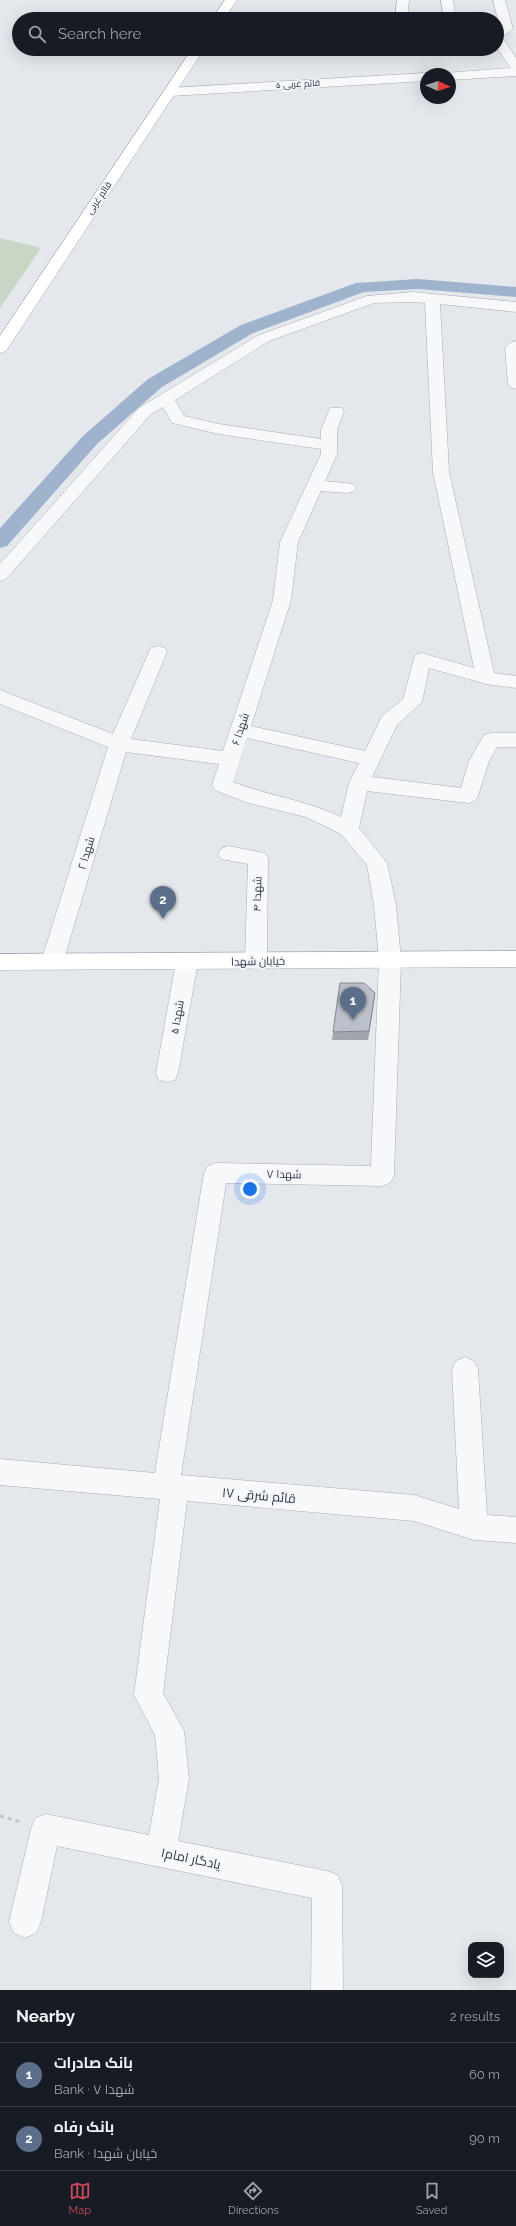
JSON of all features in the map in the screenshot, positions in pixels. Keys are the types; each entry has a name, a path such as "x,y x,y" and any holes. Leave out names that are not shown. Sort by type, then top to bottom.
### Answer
{"main road":[{"path":"223,12 231,0"},
{"name":"قائم غربی","path":"0,348 194,56"},
{"name":"خیابان شهدا","path":"0,962 516,959"}],"street":[{"path":"402,12 403,0"},
{"path":"447,0 449,12"},
{"path":"499,0 502,12"},
{"path":"504,18 507,29 504,30"},
{"path":"504,49 516,67"},
{"path":"456,76 516,72"},
{"name":"قائم غربی ۵","path":"170,92 420,77"},
{"path":"0,575 145,410 264,338 315,318 372,299 413,297 516,307"},
{"path":"432,299 441,472 486,678"},
{"path":"516,346 513,348 516,384"},
{"path":"166,398 178,420 219,429 329,445"},
{"name":"شهدا ۶","path":"336,410 329,430 329,454 289,542 282,600 222,785 252,797 311,811 348,829 377,862 385,905 390,960"},
{"path":"315,485 347,488"},
{"name":"شهدا ۲","path":"52,962 119,744 158,652"},
{"path":"348,829 359,783 389,721 412,702 422,659 486,678 516,682"},
{"path":"0,697 119,744 230,759"},
{"path":"240,730 370,759"},
{"path":"359,783 468,796 479,761 491,740 516,740"},
{"name":"شهدا ۴","path":"228,854 258,858 256,960"},
{"name":"شهدا ۷","path":"171,1488 216,1173 382,1176 390,960"},
{"name":"شهدا ۵","path":"167,1073 187,962"},
{"path":"464,1368 474,1526"},
{"name":"قائم شرقی ۱۷","path":"0,1472 414,1508 474,1526 516,1530"},
{"path":"161,1852 174,1779 169,1730 148,1695 171,1488"},
{"name":"یادگار امام۱","path":"25,1922 46,1829 327,1886 327,1990"}],"green space":[{"path":"0,238 41,248 0,308"}],"building":[{"path":"340,983 364,983 375,993 369,1031 333,1032"}],"waterway":[{"path":"223,343 247,329 362,287 418,284 516,292"},
{"path":"0,541 90,440 155,383 219,345"}],"place":[{"name":"بانک رفاه","path":"163,919"},
{"name":"بانک صادرات","path":"353,1020"}]}
